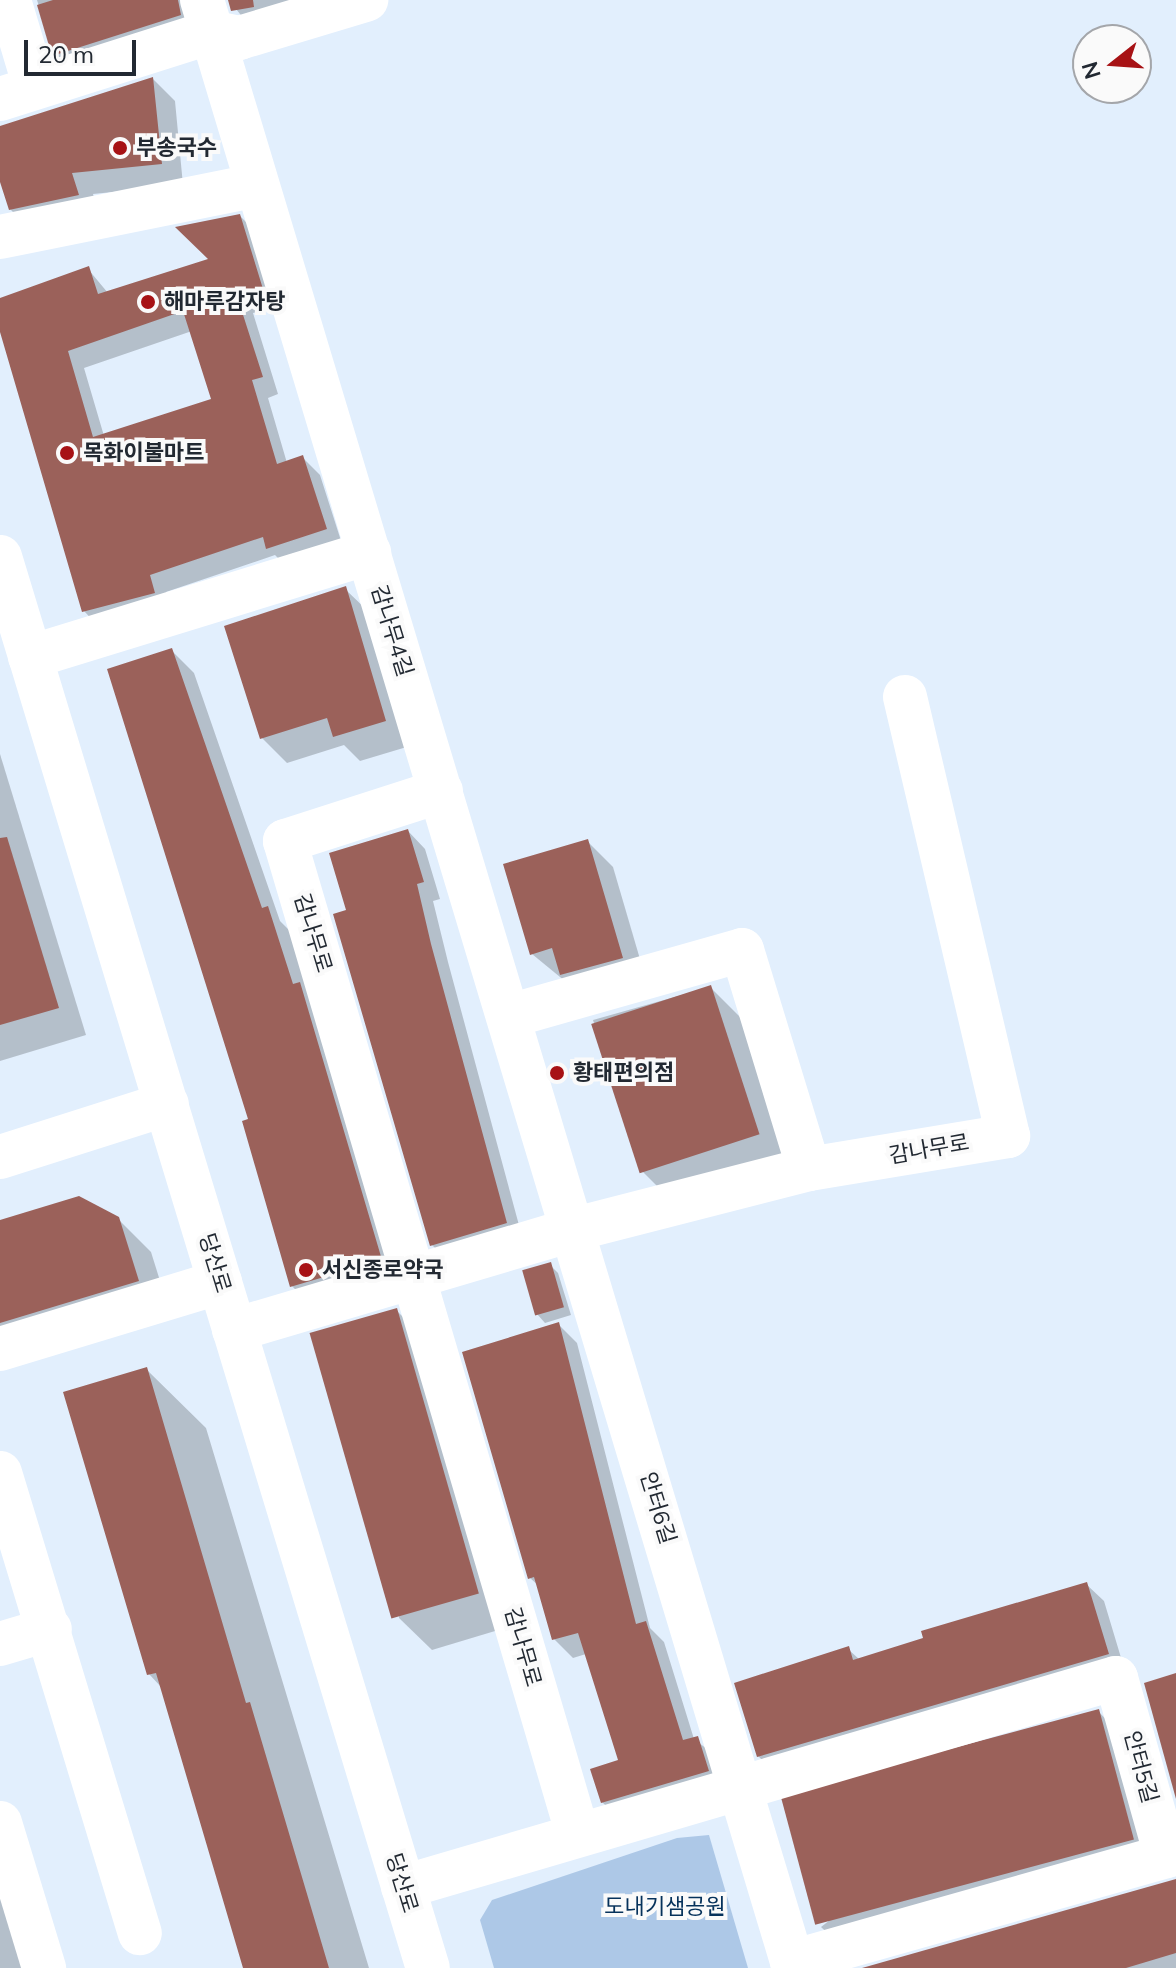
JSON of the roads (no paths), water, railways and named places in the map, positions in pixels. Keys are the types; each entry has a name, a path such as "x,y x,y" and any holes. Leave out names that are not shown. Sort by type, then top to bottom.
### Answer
{"street":[{"path":"9,0 18,93 207,16 239,38 366,0"},
{"name":"감나무4길","path":"207,16 575,1229"},
{"path":"0,237 257,185"},
{"path":"30,657 369,553"},
{"name":"당산로","path":"0,557 428,1968"},
{"name":"감나무로","path":"234,1330 575,1229 809,1169 1008,1136 905,697"},
{"name":"감나무로","path":"441,791 285,841 578,1835"},
{"path":"509,1016 742,950 809,1169"},
{"path":"0,1157 167,1104"},
{"name":"안터6길","path":"575,1229 793,1965 1171,1855"},
{"path":"0,1349 220,1282"},
{"path":"0,1473 50,1629 140,1933"},
{"path":"0,1644 50,1629"},
{"name":"안터5길","path":"741,1786 1116,1678 1171,1855"},
{"path":"403,1887 741,1786"},
{"path":"0,1823 44,1968"}],"place":[{"name":"부송국수","path":"120,148"},
{"name":"해마루감자탕","path":"148,302"},
{"name":"목화이불마트","path":"67,453"},
{"name":"황태편의점","path":"557,1073"},
{"name":"서신종로약국","path":"306,1270"}],"park label":[{"name":"도내기샘공원","path":"665,1907"}]}
